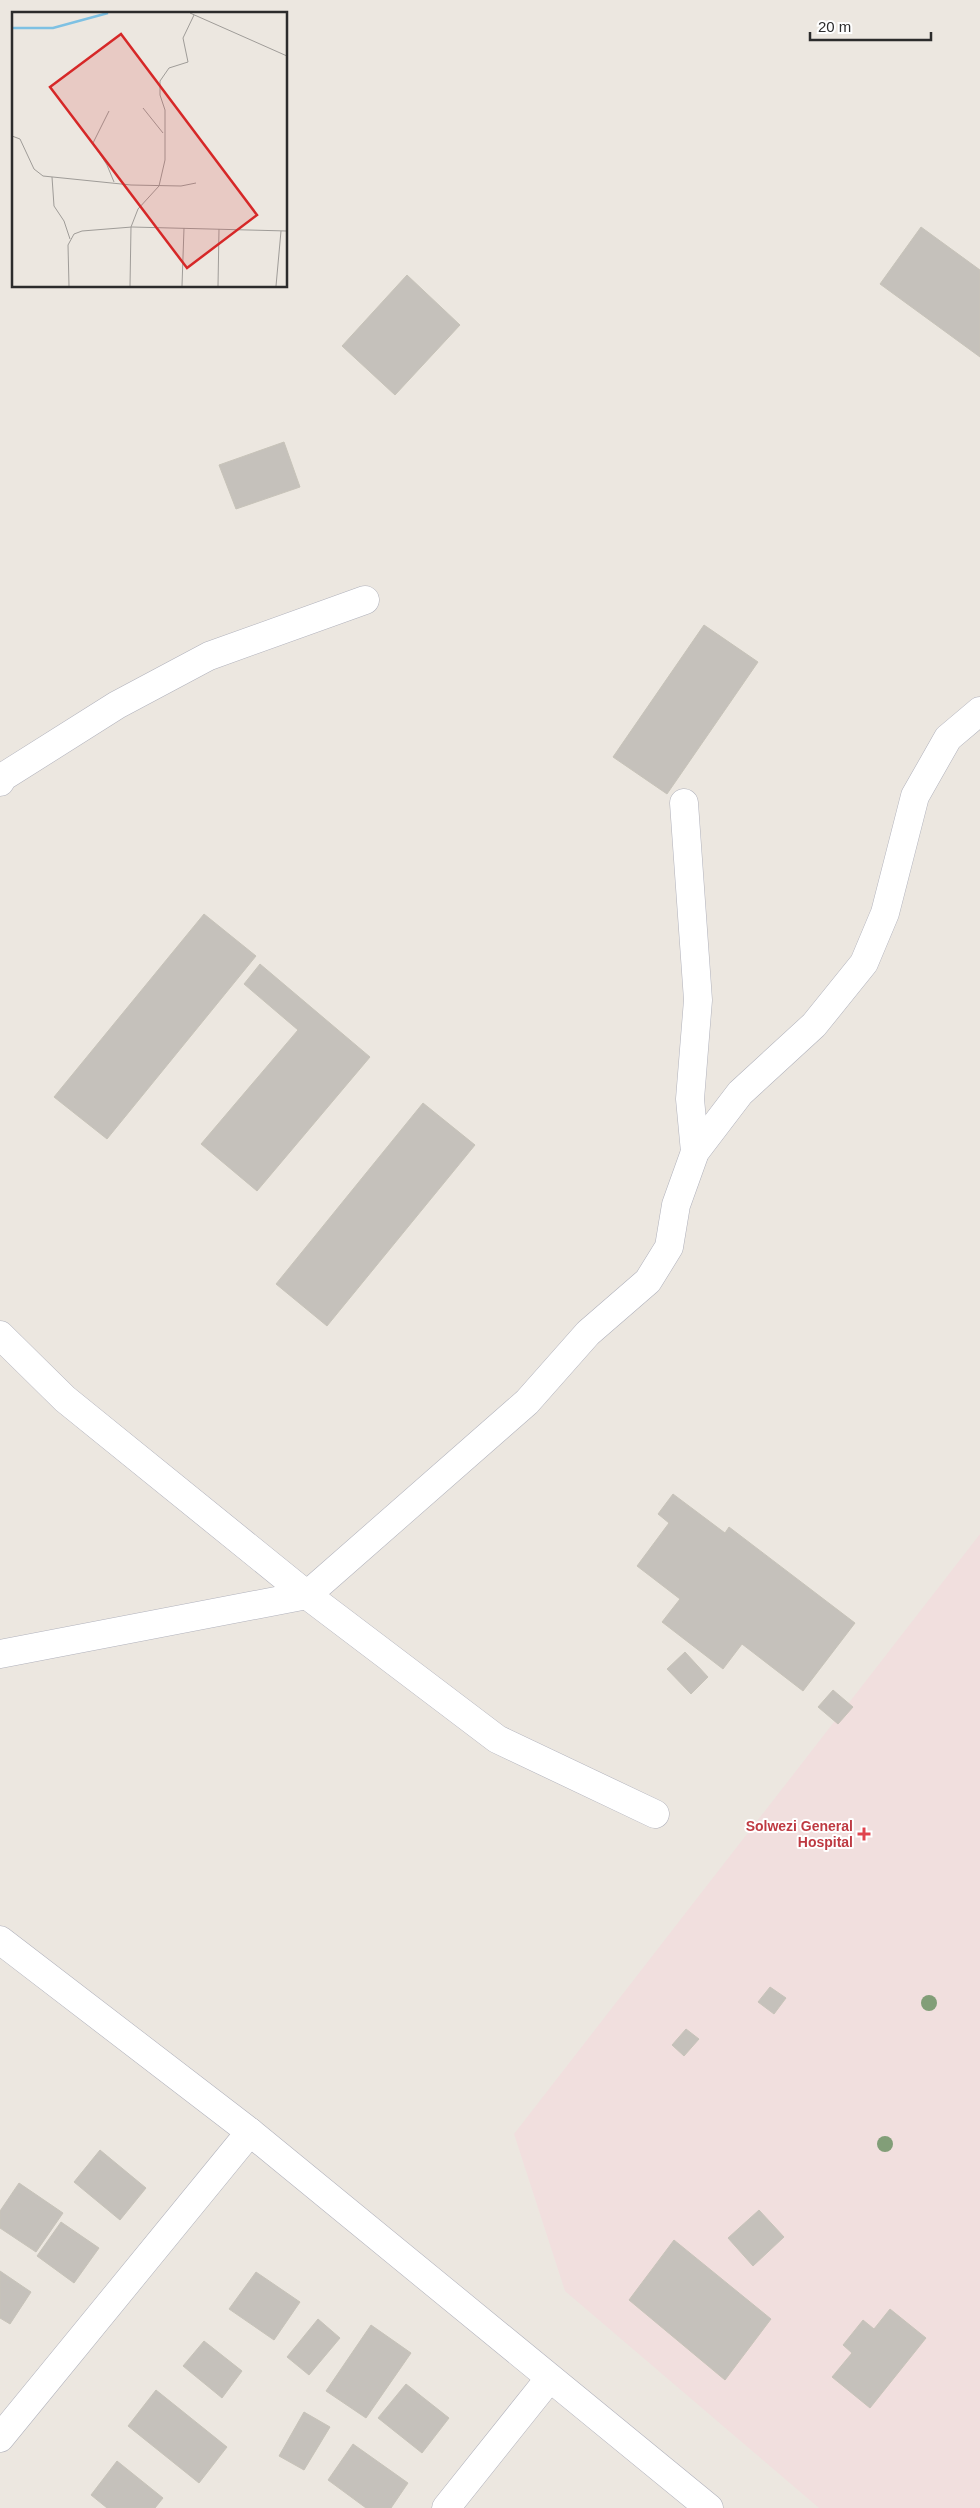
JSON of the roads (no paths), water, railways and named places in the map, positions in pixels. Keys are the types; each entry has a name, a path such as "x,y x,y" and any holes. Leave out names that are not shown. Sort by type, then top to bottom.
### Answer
{"street":[{"path":"0,782 3,777 117,705 209,656 364,600"},
{"path":"0,1654 307,1595 527,1402 588,1333 648,1281 669,1247 676,1206 695,1152 740,1093 814,1025 864,963 885,913 915,796 948,738 980,711"},
{"path":"684,803 698,1000 690,1099 695,1152"},
{"path":"0,1335 65,1399 307,1595 497,1738 655,1814"},
{"path":"0,1940 250,2132 549,2379 709,2508"},
{"path":"0,2438 250,2132"},
{"path":"446,2508 549,2379"}],"place":[{"name":"Solwezi General Hospital","path":"864,1834"}]}
